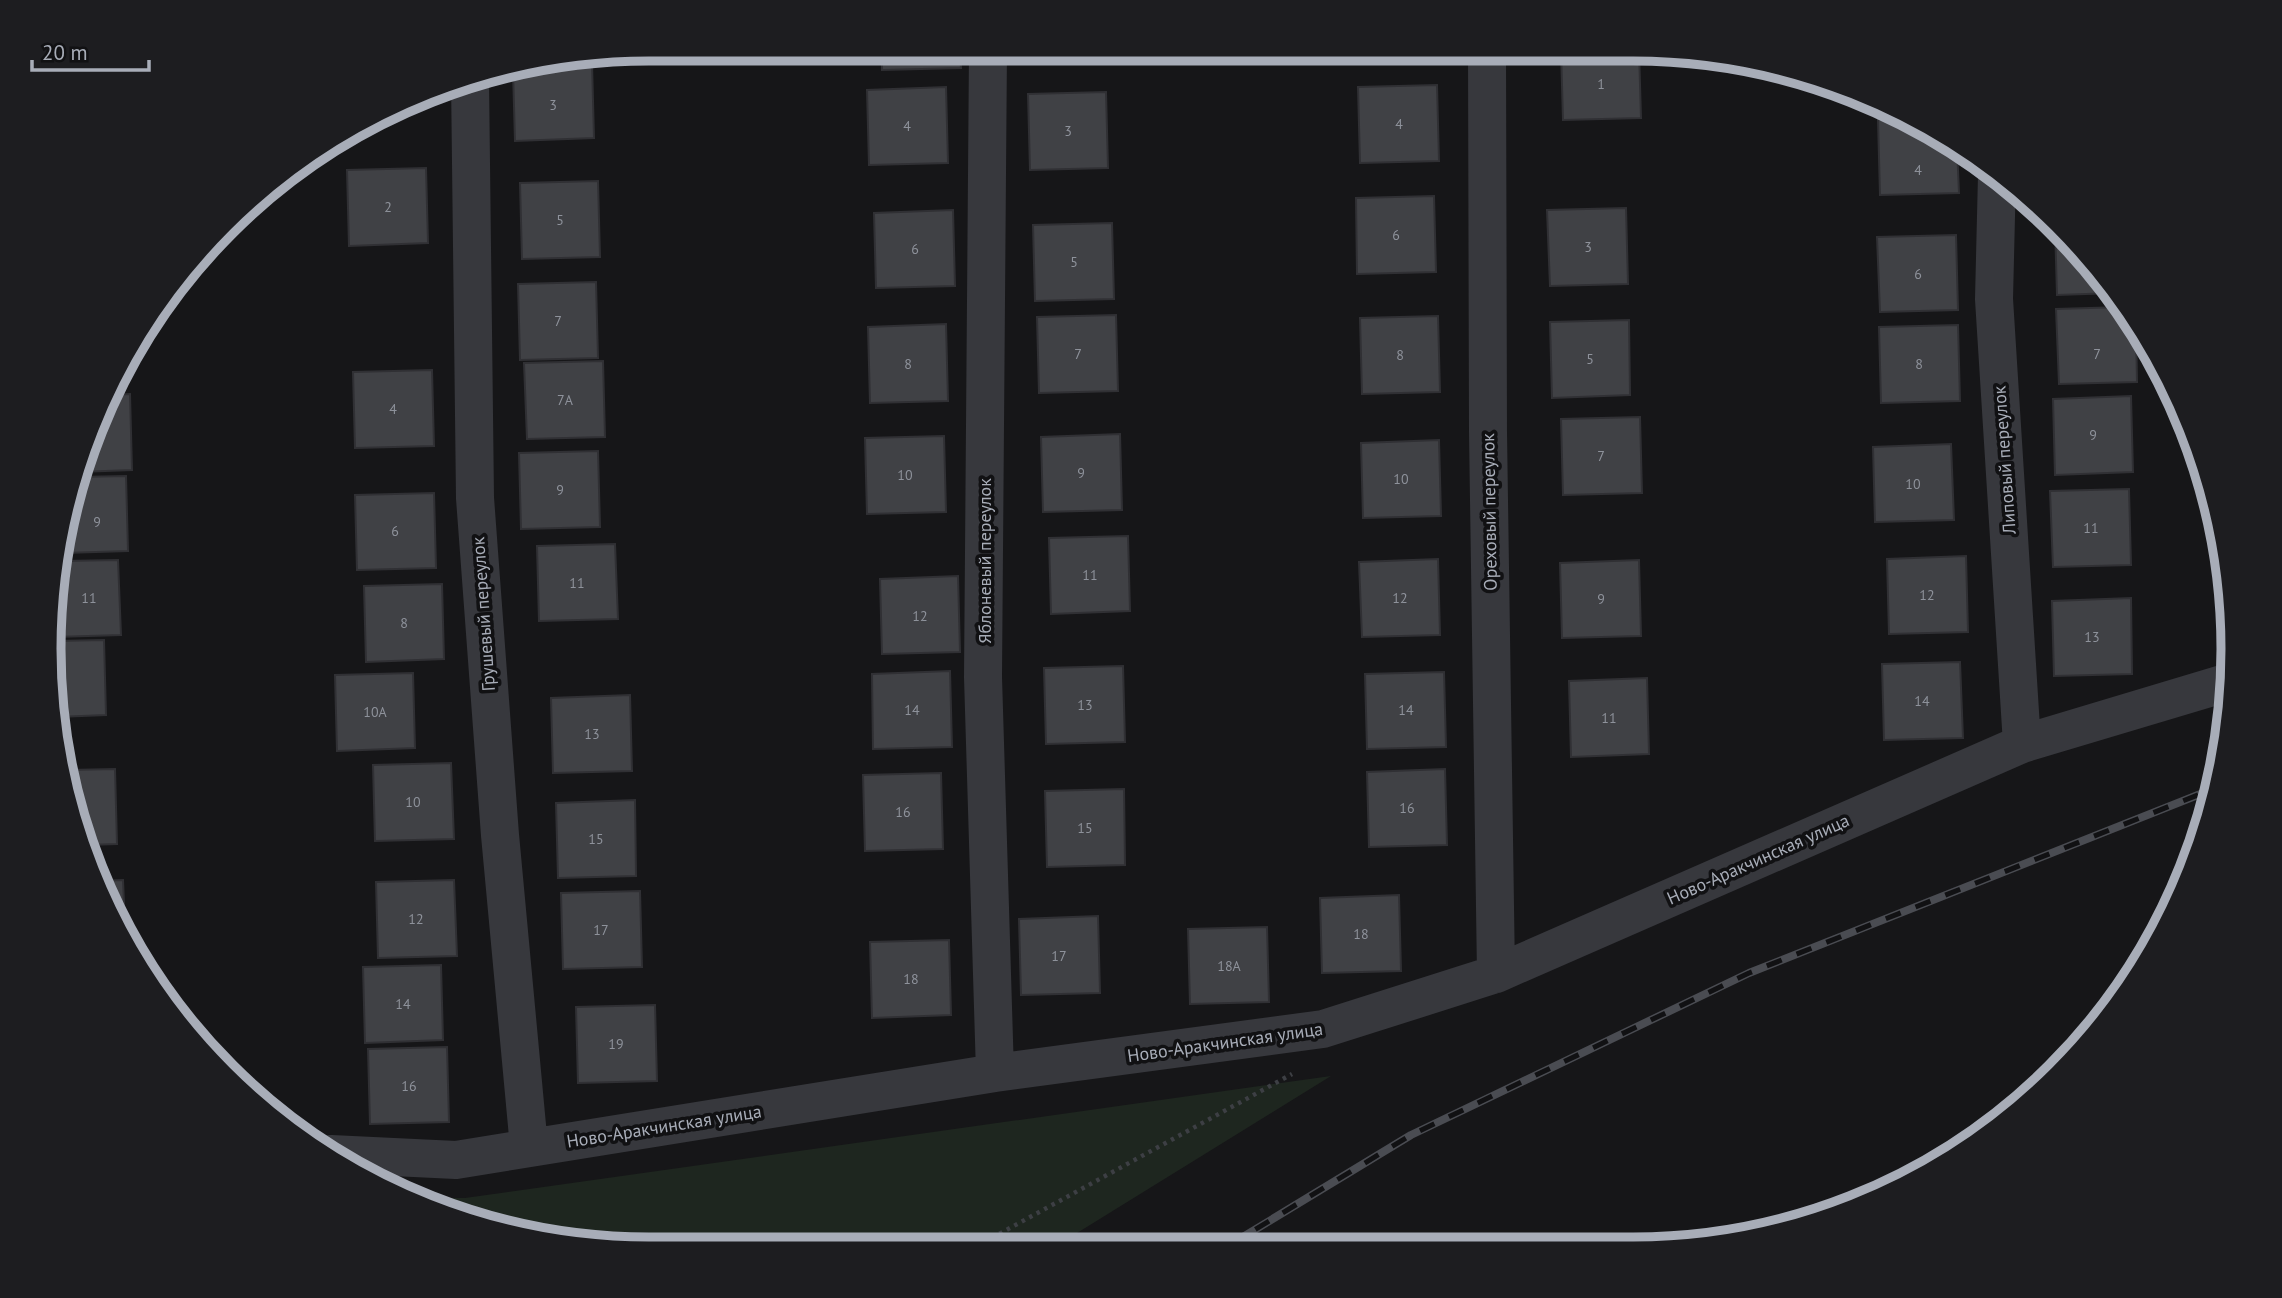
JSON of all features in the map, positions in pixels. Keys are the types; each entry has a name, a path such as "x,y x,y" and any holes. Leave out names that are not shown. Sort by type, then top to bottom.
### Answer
{"street":[{"name":"Яблоневый переулок","path":"988,61 983,677 995,1073"},
{"name":"Ореховый переулок","path":"1486,61 1496,974"},
{"name":"Грушевый переулок","path":"470,89 475,498 500,835 529,1147"},
{"name":"Липовый переулок","path":"1997,188 1994,299 2022,744"},
{"name":"Ново-Аракчинская улица","path":"350,1155 456,1160 995,1073 1323,1029 1496,974 2022,744 2219,685"}],"path":[{"path":"995,1237 1302,1069"}],"shaded area":[{"path":"1331,1076 1071,1237 611,1235 534,1225 497,1217 439,1198 465,1198"}],"building":[{"path":"882,61 961,61 961,68 882,70"},
{"path":"1561,61 1639,61 1641,118 1563,120"},
{"path":"592,64 594,138 515,141 513,78"},
{"path":"1437,85 1439,161 1360,163 1358,87"},
{"path":"946,87 948,163 869,165 867,90"},
{"path":"1106,92 1108,168 1030,170 1028,94"},
{"path":"1878,120 1893,122 1957,158 1959,193 1880,195"},
{"path":"426,168 428,243 349,246 347,170"},
{"path":"598,181 600,257 522,259 520,183"},
{"path":"1434,196 1436,272 1357,274 1356,198"},
{"path":"1626,208 1628,284 1550,286 1547,210"},
{"path":"953,210 955,286 876,288 874,213"},
{"path":"1112,223 1114,299 1035,301 1033,225"},
{"path":"1956,235 1958,310 1880,312 1877,237"},
{"path":"2055,240 2101,293 2057,295"},
{"path":"596,282 598,358 520,360 518,284"},
{"path":"2111,307 2136,346 2137,382 2059,384 2056,309"},
{"path":"1116,315 1118,391 1039,393 1037,317"},
{"path":"1438,316 1440,392 1362,394 1360,318"},
{"path":"1629,320 1630,395 1552,398 1550,322"},
{"path":"946,324 948,401 870,403 868,327"},
{"path":"1958,325 1960,401 1881,403 1879,327"},
{"path":"603,361 605,437 527,439 524,363"},
{"path":"432,370 434,446 355,448 353,372"},
{"path":"130,394 132,470 89,472 106,424 119,395"},
{"path":"2131,396 2133,472 2055,475 2053,399"},
{"path":"1640,417 1642,493 1563,495 1561,419"},
{"path":"1120,434 1122,510 1043,512 1041,437"},
{"path":"944,436 946,512 867,514 865,438"},
{"path":"1439,440 1441,516 1363,518 1361,443"},
{"path":"1951,444 1954,520 1875,522 1873,447"},
{"path":"598,451 600,527 521,529 519,453"},
{"path":"126,476 128,551 70,553 87,477"},
{"path":"2129,489 2131,565 2053,567 2050,491"},
{"path":"434,493 436,568 357,570 355,495"},
{"path":"1128,536 1130,611 1051,614 1049,538"},
{"path":"615,544 618,619 539,621 537,546"},
{"path":"1966,556 1968,632 1889,634 1887,559"},
{"path":"1438,559 1440,635 1362,637 1359,562"},
{"path":"118,560 121,635 62,637 68,561"},
{"path":"1639,560 1641,636 1562,638 1560,563"},
{"path":"958,576 960,652 882,654 880,579"},
{"path":"442,584 444,659 366,662 364,586"},
{"path":"2131,598 2132,674 2054,676 2052,601"},
{"path":"104,640 106,715 65,717 61,641"},
{"path":"1960,662 1963,738 1884,740 1882,664"},
{"path":"1123,666 1125,742 1046,744 1044,668"},
{"path":"950,671 952,747 873,749 872,674"},
{"path":"1444,672 1446,747 1367,749 1365,674"},
{"path":"413,673 415,748 337,751 335,675"},
{"path":"1647,678 1649,754 1571,757 1569,681"},
{"path":"630,695 632,771 553,773 551,698"},
{"path":"451,763 454,839 375,841 373,765"},
{"path":"115,769 117,844 95,845 74,770"},
{"path":"1445,769 1447,845 1369,847 1367,772"},
{"path":"941,773 943,849 865,851 863,775"},
{"path":"1124,789 1125,865 1047,867 1045,791"},
{"path":"635,800 636,876 558,878 556,803"},
{"path":"123,880 124,914 122,909 109,881"},
{"path":"454,880 457,956 378,958 376,882"},
{"path":"640,891 642,967 563,969 561,893"},
{"path":"1399,895 1401,971 1322,973 1320,898"},
{"path":"1098,916 1100,993 1021,995 1019,919"},
{"path":"1267,927 1269,1002 1190,1004 1188,929"},
{"path":"949,940 951,1015 872,1018 870,942"},
{"path":"441,965 443,1040 365,1043 363,967"},
{"path":"655,1005 657,1081 578,1083 576,1007"},
{"path":"447,1047 449,1122 370,1124 368,1049"}],"railway":[{"path":"1243,1237 1411,1135 1749,973 2203,793"}]}
